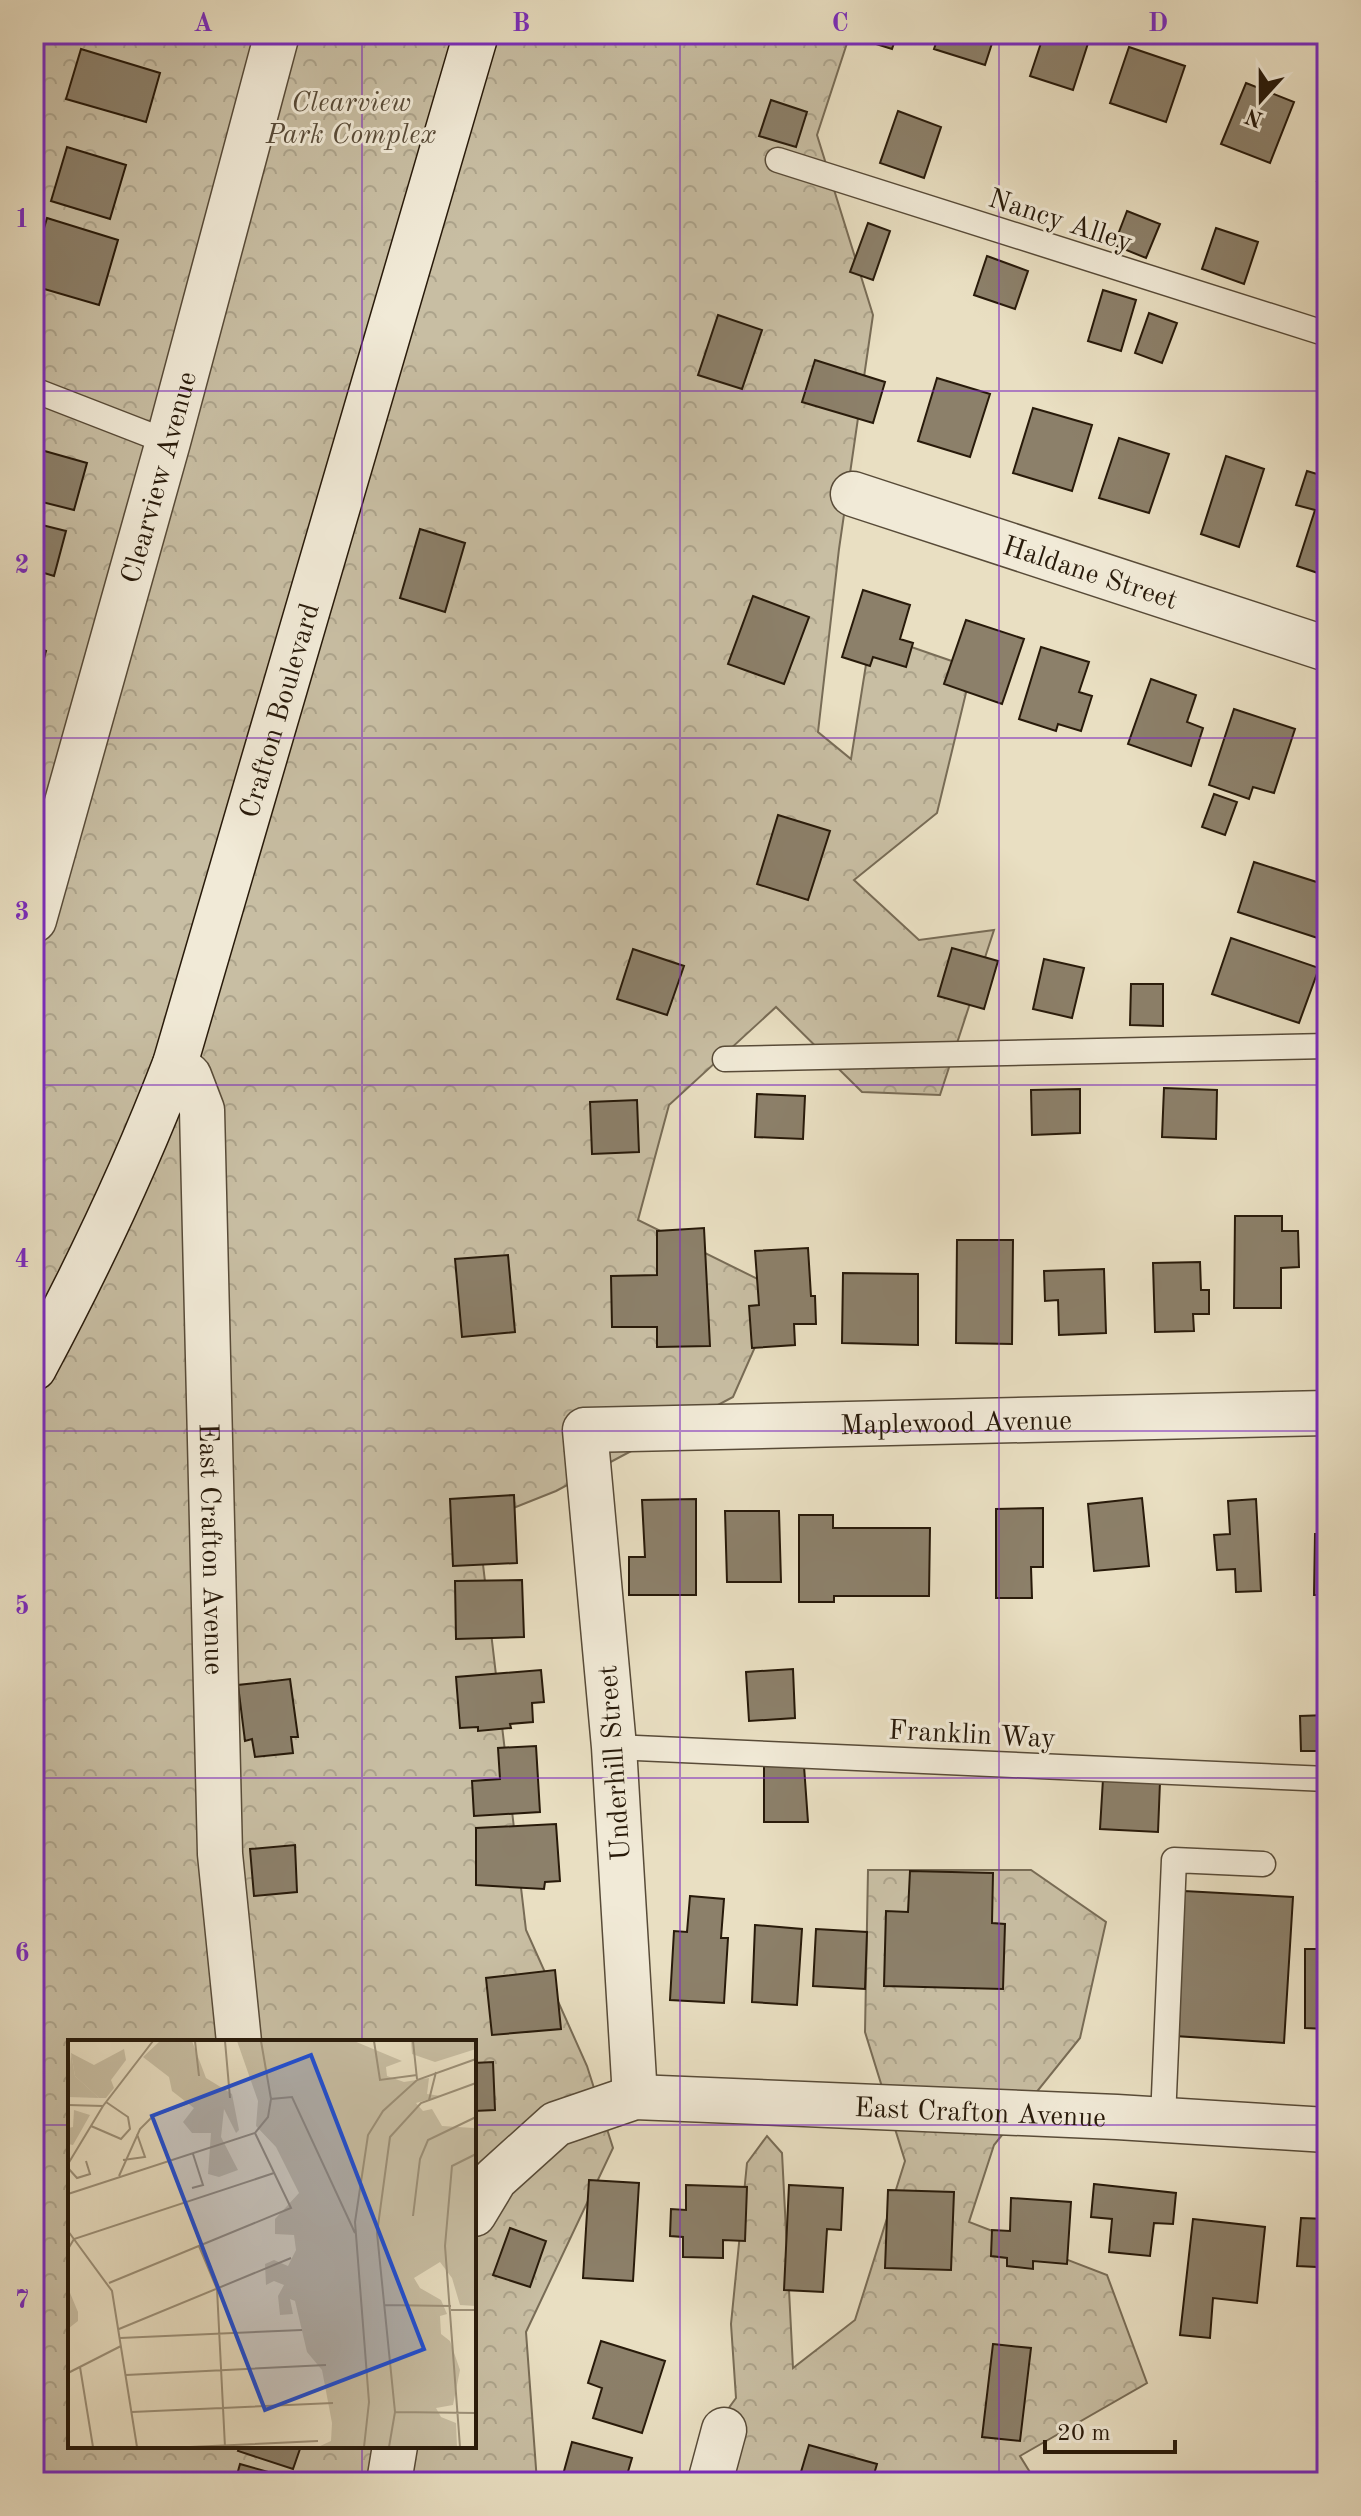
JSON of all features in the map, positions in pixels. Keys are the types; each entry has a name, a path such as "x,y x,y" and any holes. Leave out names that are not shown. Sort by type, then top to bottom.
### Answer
{"street":[{"name":"Clearview Avenue","path":"34,920 168,442 277,34"},
{"name":"Crafton Boulevard","path":"34,1368 71,1299 143,1147 175,1064 476,34"},
{"name":"Haldane Street","path":"853,494 1327,649"},
{"name":"East Crafton Avenue","path":"175,1064 189,1076 202,1110 220,1854 239,2040"},
{"name":"Maplewood Avenue","path":"585,1430 1327,1413"},
{"name":"Underhill Street","path":"585,1430 614,1747 635,2097"},
{"name":"East Crafton Avenue","path":"635,2097 1163,2119 1327,2130"},
{"path":"476,2211 495,2179 556,2124 635,2097"},
{"path":"710,2482 724,2430"},
{"path":"389,2482 395,2448"}],"lane":[{"name":"Nancy Alley","path":"778,160 1327,334"},
{"path":"34,390 168,442"},
{"path":"725,1059 1327,1046"},
{"name":"Franklin Way","path":"614,1747 1327,1779"},
{"path":"1163,2119 1174,1860 1263,1864"}],"green space":[{"name":"Clearview Park Complex","path":"34,34 850,34 817,135 873,315 839,549 818,732 851,759 871,633 972,668 937,813 854,880 919,940 994,930 940,1095 862,1092 776,1007 669,1105 638,1220 780,1290 733,1397 556,1491 478,1522 526,1930 587,2066 613,2148 526,2332 537,2482 34,2482"},
{"path":"868,1870 1031,1870 1106,1922 1080,2038 994,2145 969,2222 1107,2275 1147,2383 1020,2456 1036,2482 716,2482 696,2453 736,2398 731,2324 747,2163 767,2136 782,2153 793,2368 855,2320 905,2161 865,2032"}],"building":[{"path":"844,34 897,34 892,49"},
{"path":"939,34 995,34 985,65 934,49"},
{"path":"1044,34 1091,34 1073,90 1030,76"},
{"path":"1129,47 1185,66 1166,122 1110,103"},
{"path":"81,49 160,73 146,122 66,99"},
{"path":"1246,83 1294,102 1270,163 1221,144"},
{"path":"771,100 807,112 796,147 759,136"},
{"path":"898,111 941,127 924,178 880,163"},
{"path":"67,147 126,165 110,219 51,201"},
{"path":"1327,152 1327,184 1317,181"},
{"path":"1127,211 1160,224 1146,258 1114,245"},
{"path":"47,218 118,240 99,305 34,286 34,262"},
{"path":"868,223 890,231 873,280 850,272"},
{"path":"1216,228 1258,242 1244,284 1202,269"},
{"path":"987,256 1028,271 1015,309 974,295"},
{"path":"1103,290 1136,300 1121,351 1088,341"},
{"path":"1149,313 1177,323 1162,363 1135,353"},
{"path":"718,315 762,330 742,389 698,375"},
{"path":"815,360 885,382 873,423 802,402"},
{"path":"937,378 990,394 970,457 918,441"},
{"path":"1033,408 1092,425 1072,491 1013,473"},
{"path":"1119,438 1169,454 1149,513 1099,498"},
{"path":"34,448 87,463 74,510 34,500"},
{"path":"1226,456 1264,469 1239,547 1201,534"},
{"path":"1307,471 1327,477 1327,576 1297,566 1315,510 1296,505"},
{"path":"34,523 66,531 54,576 34,570"},
{"path":"420,529 465,543 445,612 400,598"},
{"path":"863,590 910,605 900,639 913,643 906,667 873,657 870,666 842,657"},
{"path":"753,596 809,617 784,684 728,664"},
{"path":"966,620 1024,639 1002,704 944,684"},
{"path":"34,647 46,651 34,694"},
{"path":"1041,647 1089,662 1079,692 1092,696 1081,731 1058,724 1056,731 1019,719"},
{"path":"1151,679 1196,695 1187,722 1203,728 1191,766 1128,744"},
{"path":"1234,709 1295,729 1274,793 1253,787 1249,799 1209,785"},
{"path":"1214,794 1237,802 1225,835 1202,827"},
{"path":"778,815 830,831 808,900 757,884"},
{"path":"1254,862 1326,885 1322,897 1327,898 1327,941 1238,912"},
{"path":"1231,938 1319,968 1299,1023 1212,994"},
{"path":"952,948 998,961 984,1009 938,996"},
{"path":"633,949 684,966 667,1015 617,999"},
{"path":"1044,959 1084,968 1072,1018 1033,1009"},
{"path":"1131,984 1163,984 1163,1026 1130,1025"},
{"path":"1164,1088 1217,1090 1216,1139 1162,1137"},
{"path":"1080,1089 1080,1133 1032,1135 1031,1090"},
{"path":"757,1094 805,1096 803,1139 755,1137"},
{"path":"637,1100 639,1152 592,1154 590,1102"},
{"path":"1235,1216 1282,1216 1282,1231 1298,1231 1299,1267 1281,1268 1281,1308 1234,1308"},
{"path":"704,1228 710,1346 657,1347 657,1327 612,1327 611,1276 657,1275 657,1231"},
{"path":"957,1240 1013,1240 1012,1344 956,1343"},
{"path":"808,1248 816,1324 794,1324 795,1345 752,1348 749,1306 759,1305 755,1251"},
{"path":"508,1255 515,1332 462,1337 455,1259"},
{"path":"1200,1262 1201,1290 1209,1290 1209,1314 1193,1314 1194,1331 1155,1332 1153,1263"},
{"path":"1104,1269 1106,1333 1059,1335 1058,1300 1045,1301 1044,1271"},
{"path":"843,1273 918,1274 918,1345 842,1343"},
{"path":"1324,1491 1327,1491 1327,1595 1314,1595 1315,1534 1324,1534"},
{"path":"514,1495 517,1563 453,1566 450,1499"},
{"path":"1142,1498 1149,1566 1094,1571 1088,1504"},
{"path":"696,1499 696,1595 629,1595 629,1557 645,1557 642,1500"},
{"path":"1256,1499 1261,1591 1236,1592 1235,1569 1217,1570 1214,1535 1230,1534 1228,1501"},
{"path":"1043,1508 1043,1567 1031,1567 1032,1598 996,1598 996,1509"},
{"path":"725,1511 779,1511 781,1582 727,1582"},
{"path":"799,1515 833,1515 833,1528 930,1528 929,1596 834,1596 834,1602 799,1602"},
{"path":"522,1580 524,1637 456,1639 455,1581"},
{"path":"793,1669 795,1718 749,1721 746,1672"},
{"path":"541,1670 544,1702 532,1703 533,1722 478,1731 478,1727 460,1728 456,1677"},
{"path":"290,1679 298,1737 291,1737 293,1753 255,1757 252,1739 245,1741 238,1685"},
{"path":"1327,1715 1327,1751 1301,1751 1300,1716"},
{"path":"536,1746 540,1812 474,1816 472,1781 500,1779 498,1748"},
{"path":"764,1765 804,1766 808,1822 764,1822"},
{"path":"1103,1779 1160,1782 1158,1832 1100,1829"},
{"path":"556,1824 560,1881 545,1882 544,1889 476,1885 476,1828"},
{"path":"295,1845 297,1892 254,1896 250,1849"},
{"path":"910,1871 993,1873 992,1923 1005,1924 1003,1989 884,1986 886,1911 908,1912"},
{"path":"1184,1891 1293,1897 1284,2043 1175,2036"},
{"path":"690,1896 724,1899 721,1938 728,1938 724,2003 670,2000 674,1931 687,1932"},
{"path":"755,1925 802,1929 797,2005 752,2002"},
{"path":"816,1929 867,1932 865,1989 813,1986"},
{"path":"1305,1949 1327,1949 1327,2029 1305,2028"},
{"path":"555,1970 561,2029 492,2035 486,1978"},
{"path":"493,2062 495,2110 476,2111 476,2063"},
{"path":"589,2180 639,2183 633,2281 583,2278"},
{"path":"1094,2184 1176,2193 1173,2224 1154,2223 1150,2256 1109,2252 1112,2219 1091,2217"},
{"path":"686,2185 747,2187 745,2241 723,2240 723,2258 683,2257 683,2237 670,2236 671,2209 686,2210"},
{"path":"789,2185 843,2188 841,2230 827,2229 823,2292 784,2290"},
{"path":"888,2190 954,2192 951,2270 885,2268"},
{"path":"1011,2198 1071,2202 1067,2264 1033,2261 1033,2269 1007,2266 1007,2258 991,2256 992,2230 1010,2231"},
{"path":"1301,2218 1327,2219 1327,2281 1317,2281 1317,2267 1297,2266"},
{"path":"1193,2219 1265,2227 1257,2303 1213,2298 1210,2338 1180,2335"},
{"path":"510,2228 546,2241 530,2287 493,2275"},
{"path":"601,2341 665,2361 642,2433 593,2418 602,2388 588,2383"},
{"path":"993,2344 1031,2348 1020,2441 982,2437"},
{"path":"572,2442 632,2458 625,2482 561,2482"},
{"path":"809,2445 877,2464 874,2482 798,2482"},
{"path":"239,2448 300,2448 293,2469 238,2451"},
{"path":"240,2464 297,2480 297,2482 235,2482"}]}
